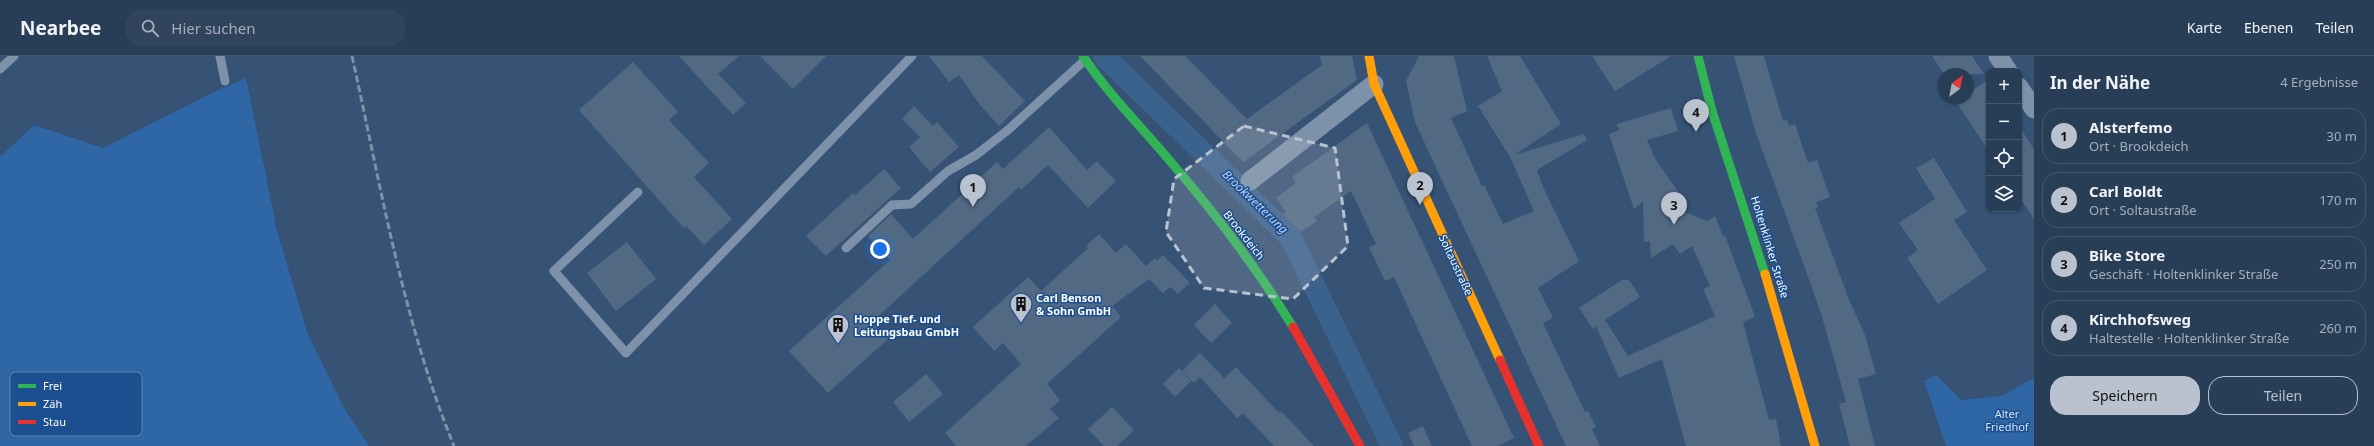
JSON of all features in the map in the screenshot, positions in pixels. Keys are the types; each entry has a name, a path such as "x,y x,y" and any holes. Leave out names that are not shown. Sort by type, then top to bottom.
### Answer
{"street":[{"name":"Soltaustraße","path":"1369,56 1374,84 1539,446"},
{"name":"Holtenklinker Straße","path":"1698,56 1712,111 1781,323 1815,446"},
{"path":"1998,56 2006,68"},
{"name":"Brookdeich","path":"1084,58 1098,79 1212,213 1267,284 1310,352 1360,446"},
{"path":"1250,181 1374,84"},
{"path":"2022,91 2034,109"}],"lane":[{"path":"0,69 14,56"},
{"path":"220,56 225,81"},
{"path":"638,192 554,271 626,353 912,56"},
{"path":"846,248 892,205 911,204 948,171 976,155 1008,130 1084,58"}],"highlighted area":[{"path":"1244,126 1335,148 1348,246 1293,299 1204,288 1166,232 1174,179"}],"green space":[{"path":"246,78 277,231 308,335 345,410 369,446 0,446 0,157 34,125 103,148 216,91"},
{"name":"Alter Friedhof","path":"1936,375 1961,400 2001,396 2034,378 2034,446 1946,446 1924,381"}],"building":[{"path":"679,56 739,56 718,74 746,103 733,115"},
{"path":"760,56 826,56 793,89"},
{"path":"929,56 982,56 1025,101 999,126 980,105 959,75 949,82"},
{"path":"1140,56 1185,56 1247,119 1322,65 1320,56 1352,56 1357,80 1243,162"},
{"path":"1419,56 1454,56 1467,111 1451,118 1482,186 1484,185 1503,224 1534,211 1510,157 1478,106 1502,91 1487,56 1520,56 1561,124 1514,155 1584,134 1587,140 1537,170 1543,187 1579,261 1538,288 1553,318 1543,323 1585,412 1588,411 1596,427 1592,429 1600,446 1566,446 1444,185 1415,122 1406,81"},
{"path":"1592,56 1671,56 1615,91"},
{"path":"1734,56 1764,56 1783,121 1787,120 1789,126 1795,124 1808,163 1817,160 1830,197 1816,202 1818,207 1815,208 1850,302 1865,335 1876,374 1858,379 1875,446 1850,446 1839,404 1846,402 1821,313 1755,130"},
{"path":"1932,56 1972,56 1984,74 1974,74 1974,68 1940,68"},
{"path":"633,62 678,112 669,120 709,163 694,177 732,219 704,245 686,226 684,228 579,110"},
{"path":"1986,81 1986,147 1957,104 1974,104 1974,89"},
{"path":"914,106 933,126 937,122 959,147 930,172 909,147 920,137 902,119"},
{"path":"1671,108 1678,131 1647,140 1656,160 1679,193 1663,203 1707,221 1715,216 1723,236 1725,235 1755,317 1743,322 1769,420 1776,419 1781,446 1686,446 1662,359 1619,378 1596,326 1593,329 1579,308 1622,280 1629,280 1640,297 1605,320 1628,356 1715,316 1703,289 1710,286 1692,246 1680,254 1673,244 1651,258 1650,241 1644,242 1643,202 1634,209 1609,134 1619,130 1617,124"},
{"path":"1367,123 1514,438 1498,446 1472,446 1394,277 1385,281 1369,247 1376,244 1351,191 1314,217 1317,221 1301,232 1282,214 1286,212 1276,198 1296,183 1292,177"},
{"path":"1049,127 1087,170 1097,161 1116,181 1088,208 1048,165 1021,190 1019,187 872,322 888,339 828,393 789,351 890,260 868,236 891,214 913,239 997,162 1003,169"},
{"path":"2022,131 2034,149 2034,219 2022,201"},
{"path":"1934,158 1967,212 1954,220 1987,270 1938,304 1907,258 1918,250 1899,223 1935,199 1916,168"},
{"path":"884,169 901,188 826,256 806,236 853,193 855,195"},
{"path":"1099,234 1116,253 1126,244 1146,266 1155,258 1157,260 1163,255 1190,283 1178,294 1170,287 1163,293 1149,279 1112,306 1121,317 1047,384 1060,400 1050,409 1059,418 1026,446 956,446 945,433 1021,364 1003,343 994,351 973,327 1028,277 1041,291 1088,248 1086,246"},
{"path":"627,242 656,279 616,311 587,273"},
{"path":"1215,304 1232,323 1211,343 1194,325"},
{"path":"1200,353 1224,378 1236,367 1279,413 1281,411 1314,446 1274,446 1243,413 1237,418 1200,377 1194,383 1182,371"},
{"path":"1179,368 1191,381 1175,397 1163,384"},
{"path":"926,374 943,394 909,422 893,402"},
{"path":"1112,407 1134,430 1117,446 1104,446 1088,429"},
{"path":"1423,426 1432,446 1414,446 1408,433"}],"waterway":[{"name":"Brookwetterung","path":"1104,56 1291,238 1392,446"}],"railway":[{"path":"352,56 407,302 436,399 454,446"}],"traffic: fast":[{"path":"1083,56 1114,97 1187,181 1219,221 1265,283 1293,327"},
{"path":"1698,56 1712,111 1765,274"}],"traffic: slow":[{"path":"1369,56 1374,84 1500,360"},
{"path":"1765,274 1815,446"}],"traffic: jam":[{"path":"1293,327 1360,446"},
{"path":"1500,360 1539,446"}],"place":[{"name":"Kirchhofsweg","path":"1696,132"},
{"name":"Carl Boldt","path":"1420,205"},
{"name":"Alsterfemo","path":"973,207"},
{"name":"Bike Store","path":"1674,225"},
{"name":"Carl Benson & Sohn GmbH","path":"1021,324"},
{"name":"Hoppe Tief- und Leitungsbau GmbH","path":"838,344"}]}
